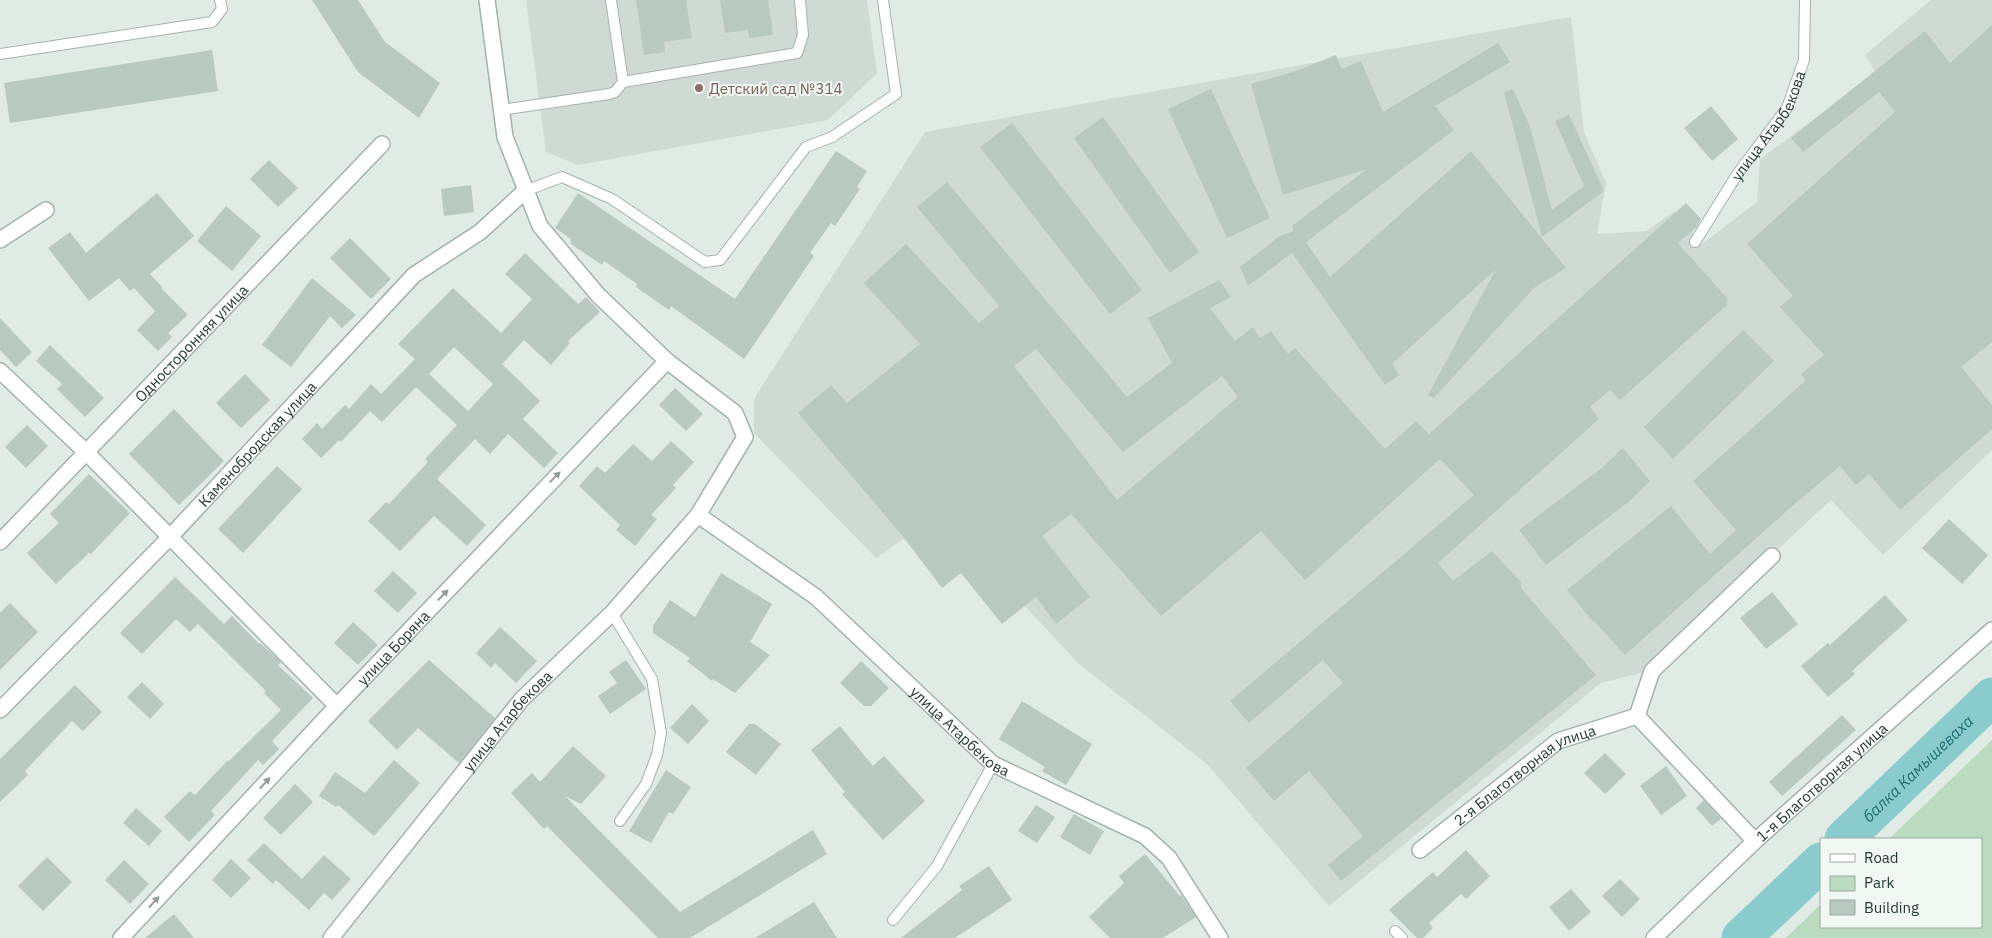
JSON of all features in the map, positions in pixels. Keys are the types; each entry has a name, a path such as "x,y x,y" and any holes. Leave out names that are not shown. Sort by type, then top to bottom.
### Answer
{"street":[{"path":"487,0 505,137 540,226 598,295 667,361"},
{"name":"Односторонняя улица","path":"0,542 382,144"},
{"name":"Каменобродская улица","path":"0,710 170,537 414,275 480,232 525,191"},
{"path":"0,240 46,210"},
{"name":"улица Атарбекова","path":"331,938 522,699 612,613 698,515 745,437 735,413 667,361"},
{"name":"улица Боряна","path":"121,938 337,706 667,361"},
{"path":"0,371 87,453 337,706"},
{"name":"улица Атарбекова","path":"698,515 816,598 993,764 1145,836 1169,858 1216,937"},
{"path":"1755,841 1638,716 1652,671 1772,556"},
{"name":"1-я Благотворная улица","path":"1654,938 1755,841 1992,630"},
{"name":"2-я Благотворная улица","path":"1420,850 1558,741 1638,716"}],"lane":[{"path":"0,54 212,22 222,9 220,0"},
{"path":"611,0 623,82"},
{"path":"501,110 610,94 615,92 623,82 796,53 803,35 800,0"},
{"path":"525,191 562,177 612,198 705,262 720,260 806,147 832,137 896,94 883,0"},
{"name":"улица Атарбекова","path":"1695,242 1738,173 1787,108 1804,60 1805,0"},
{"path":"612,613 652,679 661,733 658,755 646,784 620,821"},
{"path":"892,920 937,866 993,764"}],"shaded area":[{"name":"Детский сад №314","path":"526,0 867,0 877,73 828,120 578,165 546,152"},
{"path":"1931,0 1992,0 1992,450 1883,555 1831,500 1645,672 1601,683 1329,906 1207,764 1079,664 939,514 876,558 754,433 754,401 757,394 925,132 1571,17 1584,132 1606,183 1597,234 1646,231 1675,211 1702,244 1757,202 1760,159 1876,73 1865,55"}],"green space":[{"path":"1992,740 1992,938 1786,938 1820,905 1820,928 1982,928 1982,838 1890,838"}],"building":[{"path":"312,0 358,0 385,42 440,83 419,118 358,72"},
{"path":"636,0 686,0 692,38 664,42 665,52 644,55"},
{"path":"720,0 768,0 773,35 749,38 748,30 725,33"},
{"path":"1992,25 1992,342 1961,367 1992,405 1992,429 1900,510 1869,474 1856,485 1840,466 1625,655 1593,622 1567,590 1671,506 1710,554 1736,530 1693,481 1806,380 1801,374 1824,355 1780,307 1793,296 1747,244 1895,112 1879,92 1803,152 1791,138 1925,31 1950,63"},
{"path":"1498,43 1510,62 1435,106 1454,130 1306,242 1330,277 1471,151 1566,268 1534,288 1434,398 1428,395 1496,269 1392,364 1399,375 1385,385 1292,253 1248,286 1240,267 1280,236 1294,231 1292,226 1367,169 1283,195 1251,84 1296,71 1336,55 1342,69 1361,61 1383,112"},
{"path":"212,50 218,91 10,123 4,83"},
{"path":"1211,89 1270,218 1227,238 1168,109"},
{"path":"1513,89 1530,127 1552,210 1584,186 1555,121 1569,115 1604,191 1542,237 1504,92"},
{"path":"1711,106 1738,139 1712,161 1684,128"},
{"path":"1103,117 1199,252 1170,273 1074,138"},
{"path":"1012,123 1142,290 1110,314 980,147"},
{"path":"836,151 867,171 857,187 860,189 835,226 831,223 810,253 814,256 744,359 671,306 669,310 636,287 637,284 604,261 602,265 571,244 571,239 555,228 578,193 735,299"},
{"path":"269,160 298,188 278,207 250,179"},
{"path":"947,182 1127,397 1172,363 1148,318 1219,280 1231,297 1210,308 1235,341 1253,327 1260,338 1271,331 1288,354 1295,348 1385,449 1416,421 1429,434 1686,203 1701,219 1696,228 1678,243 1727,298 1727,305 1620,400 1610,390 1590,407 1599,419 1438,563 1453,581 1492,551 1521,582 1521,588 1596,675 1341,881 1328,865 1363,836 1309,771 1274,801 1246,768 1343,683 1323,660 1249,723 1230,701 1474,495 1440,459 1305,580 1261,531 1161,616 1071,514 1042,536 1090,597 1056,624 1036,597 1002,624 961,573 942,588 901,534 798,413 831,385 847,403 920,344 864,283 906,244 979,323 999,306 917,207","holes":["1036,349 1123,452 1222,376 1238,397 1117,500 1014,366"]},
{"path":"471,185 474,212 444,216 441,189"},
{"path":"157,193 194,236 150,274 188,315 168,333 172,337 158,351 137,330 155,311 134,288 130,291 119,278 89,301 48,248 70,232 86,253"},
{"path":"226,206 261,236 232,271 197,241"},
{"path":"350,238 391,279 371,299 330,258"},
{"path":"525,253 578,304 586,297 600,312 568,341 570,343 551,365 524,340 502,364 540,401 523,419 558,453 544,468 508,434 490,454 475,439 437,479 486,525 467,546 434,516 400,551 368,521 386,502 389,504 428,462 425,459 457,425 416,387 382,422 370,411 341,442 339,440 321,458 302,439 317,423 322,429 345,405 349,409 371,384 381,394 415,359 398,344 453,288 501,333 532,299 505,274","holes":["454,347 493,384 468,411 429,374"]},
{"path":"312,278 356,315 342,328 330,316 291,367 262,345"},
{"path":"0,318 32,352 16,367 0,350"},
{"path":"1743,330 1774,361 1673,459 1644,427"},
{"path":"50,345 104,398 85,417 57,389 62,384 36,361"},
{"path":"245,374 270,400 241,428 216,403"},
{"path":"675,388 703,414 686,431 659,405"},
{"path":"174,409 224,461 179,505 129,454"},
{"path":"27,425 48,446 26,468 5,447"},
{"path":"671,441 694,462 673,485 676,488 651,515 657,519 635,546 616,530 620,525 579,486 597,466 605,473 633,444 652,461"},
{"path":"1623,448 1650,481 1631,500 1546,565 1519,530 1603,467"},
{"path":"277,466 302,489 243,553 218,529"},
{"path":"89,474 130,513 91,554 89,553 56,584 27,553 59,523 50,514"},
{"path":"1949,519 1988,555 1962,584 1922,548"},
{"path":"393,571 417,593 398,613 374,591"},
{"path":"721,573 772,604 750,642 770,655 735,693 713,679 712,681 687,661 690,658 653,633 653,626 670,600 695,617"},
{"path":"175,577 224,624 232,616 259,644 281,662 278,665 313,698 272,741 279,749 263,765 258,760 211,811 215,815 189,842 164,817 190,791 195,795 228,760 281,710 264,693 266,691 198,624 190,632 176,619 142,654 120,633"},
{"path":"1772,592 1798,624 1766,649 1740,618"},
{"path":"1885,595 1908,620 1852,671 1855,674 1828,697 1801,666 1828,643 1830,645"},
{"path":"10,603 38,632 0,670 0,613"},
{"path":"353,622 378,645 358,665 334,643"},
{"path":"500,627 537,661 516,683 495,663 491,668 476,653"},
{"path":"429,660 495,718 459,763 418,728 397,750 368,721"},
{"path":"626,660 646,689 610,714 598,696 617,683 609,672"},
{"path":"861,661 889,688 871,706 864,706 840,683"},
{"path":"142,682 164,704 150,719 127,697"},
{"path":"75,685 102,712 83,731 72,721 25,771 28,775 0,802 0,759"},
{"path":"1022,701 1092,744 1066,785 1042,771 1045,767 999,739"},
{"path":"692,704 709,721 688,744 670,728"},
{"path":"1842,715 1856,730 1782,796 1769,782"},
{"path":"749,724 755,724 781,744 756,775 726,752"},
{"path":"840,726 873,766 884,756 925,801 883,840 842,794 845,792 811,750"},
{"path":"573,746 606,776 581,804 565,796 680,912 813,830 827,854 690,938 658,938 547,826 544,829 511,793 532,773 540,782"},
{"path":"1605,753 1626,774 1605,794 1584,773"},
{"path":"394,760 420,783 374,836 338,805 336,807 319,796 335,772 365,793"},
{"path":"1666,766 1687,796 1661,815 1640,786"},
{"path":"666,770 691,787 673,814 669,812 651,843 629,831"},
{"path":"295,784 313,802 281,835 263,818"},
{"path":"1704,800 1721,819 1712,826 1696,808"},
{"path":"1036,805 1055,817 1037,843 1018,831"},
{"path":"136,808 162,831 149,846 123,823"},
{"path":"1074,814 1104,831 1090,855 1060,837"},
{"path":"264,843 302,879 324,855 351,879 332,900 324,893 309,910 276,880 273,884 247,860"},
{"path":"1466,850 1490,876 1466,899 1461,894 1429,923 1433,928 1423,938 1417,938 1389,910 1433,872 1437,877"},
{"path":"1145,854 1181,895 1196,917 1163,938 1110,938 1089,917 1124,883 1119,876"},
{"path":"47,857 72,882 43,911 18,886"},
{"path":"231,859 251,878 231,898 212,880"},
{"path":"124,860 149,884 130,904 105,880"},
{"path":"989,866 1012,900 955,938 901,938 962,890 959,886"},
{"path":"1620,879 1640,899 1622,917 1602,896"},
{"path":"1571,889 1591,912 1569,931 1549,907"},
{"path":"814,902 837,938 755,938"},
{"path":"174,914 194,938 145,938"}],"waterway":[{"name":"балка Камышеваха","path":"1845,838 1992,697"},
{"name":"балка Камышеваха","path":"1741,938 1820,863"}],"place":[{"name":"Детский сад №314","path":"699,88"}]}
